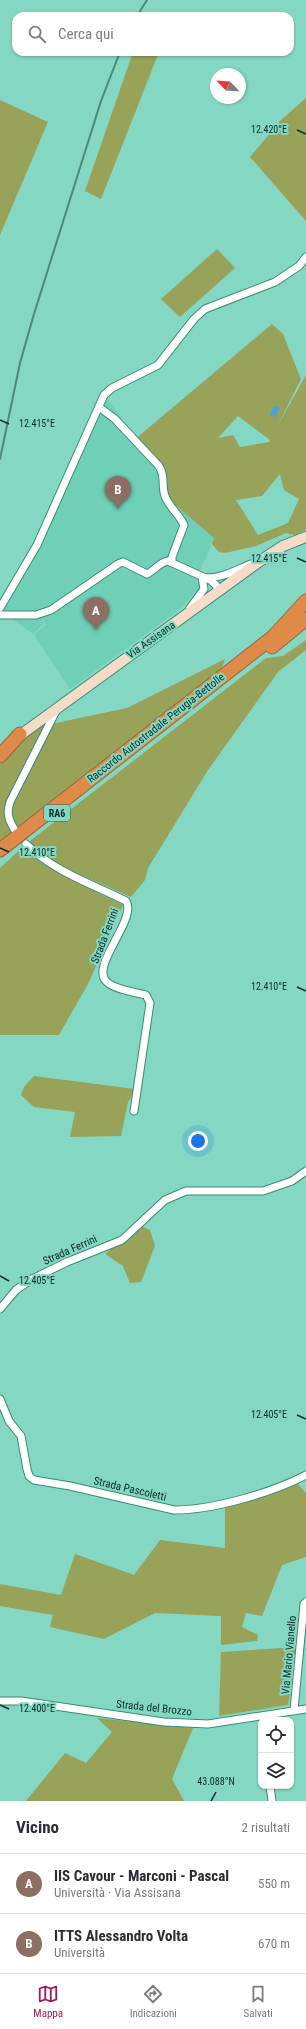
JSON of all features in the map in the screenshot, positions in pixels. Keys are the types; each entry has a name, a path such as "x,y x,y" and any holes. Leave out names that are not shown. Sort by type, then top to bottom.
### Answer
{"highway":[{"name":"Raccordo Autostradale Perugia-Bettolle","path":"0,850 212,689 273,637 306,601"},
{"name":"RA6","path":"212,689 306,619"},
{"path":"0,756 20,734"},
{"name":"RA6","path":"0,860 113,765"}],"main road":[{"name":"Via Assisana","path":"0,749 260,561 283,546 306,537"}],"street":[{"path":"0,608 15,586 37,545 104,395 112,388 158,365 194,319 205,309 275,282 300,266 306,257"},
{"path":"99,407 115,419 155,461 164,474 165,496 180,516 184,525 172,558 172,563"},
{"path":"0,615 36,614 51,610 123,562 147,574 163,561 172,563 214,582 217,593"},
{"path":"202,577 215,578 260,561"},
{"path":"174,623 200,596 204,589 202,577"},
{"path":"16,832 9,820 8,810 10,802 60,705"},
{"name":"Strada Ferrini","path":"26,844 37,856 58,868 126,901 128,904 127,915 105,963 102,973 103,977 108,983 146,995 150,1003 134,1111"},
{"name":"Strada Ferrini","path":"0,1309 16,1290 32,1279 67,1262 122,1240 164,1200 186,1191 263,1191 292,1181 306,1171"},
{"name":"Strada Pascoletti","path":"0,1399 8,1419 21,1436 27,1470 29,1476 34,1480 70,1486 174,1510 191,1510 226,1504 295,1481 306,1475"},
{"path":"0,1417 8,1419"},
{"name":"Via Mario Vianello","path":"294,1710 304,1604 306,1602"},
{"name":"Strada del Brozzo","path":"0,1701 21,1701 164,1722 200,1724 306,1709"},
{"path":"270,1789 272,1801"}],"shaded area":[{"path":"132,56 157,56 101,199 85,191"},
{"path":"306,98 306,221 250,157 281,120"},
{"path":"0,100 48,122 0,235"},
{"path":"217,249 235,268 180,317 161,299"},
{"path":"272,324 283,334 301,379 278,425 306,375 306,530 294,535 286,533 256,546 225,553 219,552 212,544 214,538 165,496 164,474 134,440","holes":["238,416 270,440 269,442 240,447 233,435 218,438","280,474 284,490 299,499 288,523 258,535 236,500 262,496"]},
{"path":"104,395 164,474 165,496 214,538 199,573 169,557 164,557 146,571 119,559 43,610 43,618 112,571 121,568 149,577 166,564 199,580 199,589 176,612 70,689 34,635 46,625 43,619 43,624 33,634 10,617 4,608 38,552"},
{"path":"306,640 306,650 278,672 208,770 148,868 145,880 131,897 67,869 66,876 123,905 88,984 59,1035 0,1035 0,868 26,844 266,658 283,656"},
{"path":"225,659 220,672 0,844 0,758 44,721 56,723 127,708"},
{"path":"34,1076 135,1089 128,1102 121,1136 70,1137 75,1112 34,1107 21,1095 24,1087"},
{"path":"141,1226 150,1230 155,1246 141,1282 130,1283 123,1266 105,1254"},
{"path":"295,1481 306,1493 306,1557 282,1565 262,1616 246,1613 242,1627 258,1635 257,1641 221,1645 221,1616 155,1613 104,1639 50,1627 53,1615 0,1606 0,1584 61,1595 75,1554 134,1575 160,1540 225,1548 225,1504"},
{"path":"298,1647 288,1705 219,1716 221,1652"},
{"path":"97,1718 193,1728 172,1779 184,1801 26,1801 65,1753 86,1763 112,1732"}],"water":[{"path":"274,405 280,408 275,417 270,415"}],"railway":[{"path":"140,12 147,0"},
{"path":"0,459 20,363 34,314 101,101 118,56"}],"place":[{"name":"ITTS Alessandro Volta","path":"118,509"},
{"name":"IIS Cavour - Marconi - Pascal","path":"96,630"}]}
